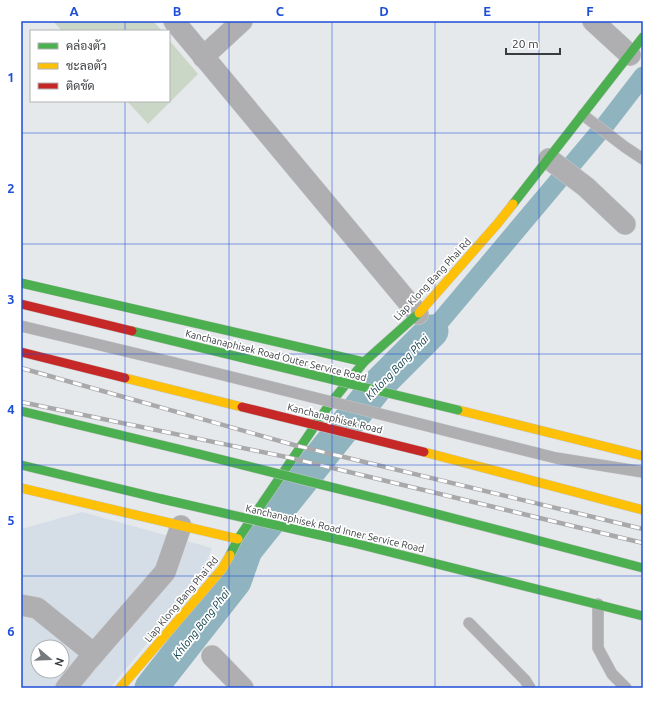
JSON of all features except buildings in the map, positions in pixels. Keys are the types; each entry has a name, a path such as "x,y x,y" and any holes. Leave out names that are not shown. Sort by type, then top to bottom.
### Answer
{"main road":[{"name":"Liap Klong Bang Phai Rd","path":"120,688 222,569 238,539 329,405 364,362 418,314 553,162 583,115 643,37"},
{"path":"21,283 364,362"},
{"name":"Kanchanaphisek Road Outer Service Road","path":"21,304 643,456"},
{"name":"Kanchanaphisek Road","path":"21,352 424,452 643,510"},
{"path":"21,411 383,500 643,568"},
{"name":"Kanchanaphisek Road Inner Service Road","path":"21,465 350,542 643,616"},
{"path":"21,488 238,539"}],"street":[{"path":"174,21 418,314"},
{"path":"204,57 242,21"},
{"path":"593,21 630,54"},
{"path":"553,162 586,187 625,224"},
{"path":"66,688 165,572 181,526"},
{"path":"21,605 37,608 94,654"},
{"path":"212,656 243,688"}],"lane":[{"path":"583,115 643,159"},
{"path":"21,326 556,458 643,472"},
{"path":"598,604 598,648 612,674 626,688"},
{"path":"469,623 525,680 530,688"}],"shaded area":[{"path":"82,512 212,548 198,582 110,688 21,688 21,529"}],"green space":[{"path":"53,21 153,21 161,30 61,30"},
{"path":"170,41 198,74 170,102"},
{"path":"128,102 170,102 148,124"}],"waterway":[{"name":"Khlong Bang Phai","path":"432,331 606,124 643,76"},
{"name":"Khlong Bang Phai","path":"151,688 235,581 246,550 377,386 432,331"}],"railway":[{"path":"21,368 294,445 643,529"},
{"path":"21,402 291,458 643,543"}],"traffic: fast":[{"path":"513,204 643,37"},
{"path":"21,283 364,362"},
{"path":"230,555 238,539 329,405 364,362 419,313"},
{"path":"132,331 276,366"},
{"path":"276,366 458,410"},
{"path":"21,411 199,454"},
{"path":"199,454 383,500"},
{"path":"21,465 162,499"},
{"path":"162,499 350,542"},
{"path":"383,500 643,568"},
{"path":"350,542 643,616"}],"traffic: slow":[{"path":"419,313 513,204"},
{"path":"125,378 242,407"},
{"path":"458,410 643,456"},
{"path":"424,452 643,510"},
{"path":"21,488 238,539"},
{"path":"120,688 222,569 230,555"}],"traffic: jam":[{"path":"21,304 132,331"},
{"path":"21,352 125,378"},
{"path":"242,407 424,452"}]}
